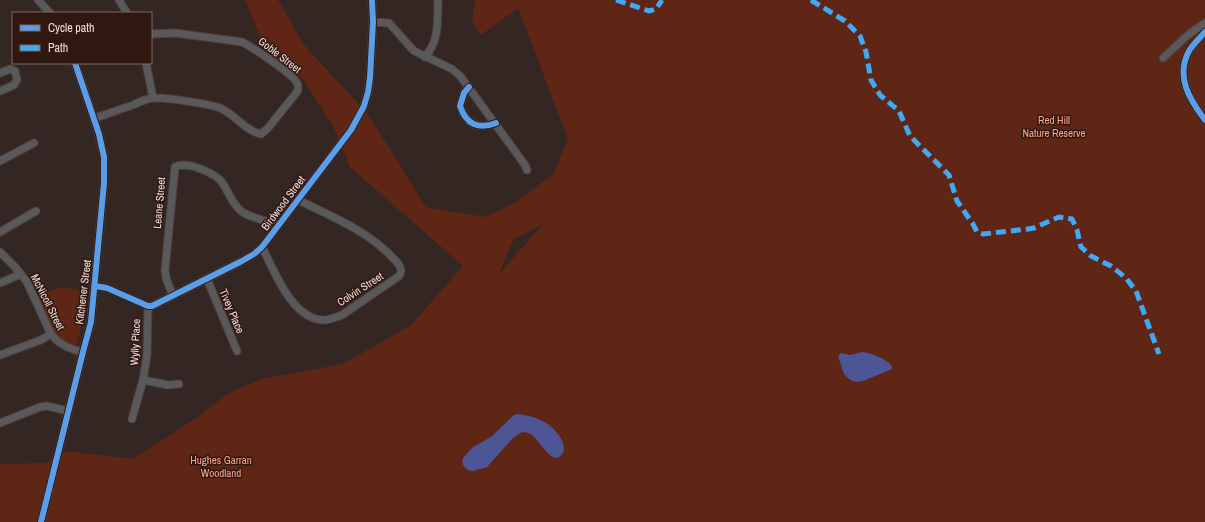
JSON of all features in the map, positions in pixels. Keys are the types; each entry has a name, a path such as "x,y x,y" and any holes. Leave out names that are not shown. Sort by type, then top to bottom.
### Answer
{"street":[{"path":"38,0 49,12"},
{"path":"119,0 126,12"},
{"name":"Birdwood Street","path":"148,306 152,306 173,296 254,254 262,247 346,137 364,106 368,92 373,22 372,0"},
{"path":"425,58 435,42 438,0"},
{"path":"373,22 389,23 414,52 452,69 469,87 496,123 527,170"},
{"path":"1163,58 1189,34 1205,23"},
{"path":"1205,32 1190,50 1184,71 1185,87 1188,95 1205,120"},
{"name":"Goble Street","path":"95,118 153,98 207,104 219,108 228,112 250,130 261,134 268,128 297,92 298,86 296,81 291,76 252,47 242,42 180,34 152,34"},
{"name":"Kitchener Street","path":"41,522 91,322 104,183 103,148 95,118 75,64"},
{"path":"146,64 153,98"},
{"path":"0,72 10,69 15,71 17,80 14,85 0,91"},
{"path":"469,87 464,93 460,106 466,120 473,124 482,126 489,126 496,123"},
{"path":"0,161 34,143"},
{"name":"Leane Street","path":"173,296 166,278 165,270 174,168 180,165 186,165 214,175 220,181 235,205 242,212 274,224 277,227"},
{"name":"Colvin Street","path":"262,247 277,277 290,298 305,314 314,319 334,319 342,315 399,276 401,270 398,264 373,240 341,221 298,200"},
{"path":"0,232 36,211"},
{"name":"McNicoll Street","path":"0,252 21,274 51,334 60,344 83,352"},
{"path":"0,283 21,274"},
{"name":"Tivey Place","path":"207,278 237,351"},
{"path":"95,286 107,288 148,306"},
{"name":"Wylly Place","path":"132,418 143,380 148,342 148,306"},
{"path":"0,355 41,340 51,334"},
{"name":"Wylly Place","path":"143,380 168,385 178,384"},
{"path":"0,423 40,407 47,406 68,411"}],"green space":[{"path":"245,0 278,0 305,46 368,114 426,207 485,217 516,202 554,173 568,139 518,8 481,35 472,21 475,0 1205,0 1205,522 0,522 0,464 47,463 66,451 133,459 199,416 227,394 261,379 343,364 411,325 463,266 350,167 334,128 303,79 271,56 260,36","holes":["543,224 499,274 513,240"]},
{"path":"63,287 88,291 77,346 69,345 56,335 46,320 36,296"}],"water":[{"path":"862,352 883,359 890,363 892,369 863,381 856,382 850,380 844,374 838,356 841,353 850,355"},
{"path":"518,414 536,418 550,426 562,440 564,450 562,454 557,458 551,456 532,435 527,432 521,433 513,438 487,467 473,471 468,470 463,465 462,461 464,457 473,447 491,437 514,415"}],"marked path":[{"path":"616,0 649,11 656,9 662,0"},
{"path":"811,0 845,21 860,36 866,52 871,80 880,95 899,111 910,136 949,175 957,201 977,232 983,234 1028,229 1034,228 1059,217 1072,219 1077,230 1081,247 1091,256 1111,266 1126,278 1136,291 1159,354"}],"cycle path":[{"path":"95,286 107,288 148,306 152,306 242,261 262,247 351,130 364,106 370,78 373,22 372,0"},
{"path":"1205,32 1189,51 1183,70 1186,88 1194,104 1205,120"},
{"path":"41,522 91,322 104,183 104,157 99,134 75,64"},
{"path":"469,87 464,93 460,106 466,117 469,121 478,125 484,126 496,123"}],"park label":[{"name":"Red Hill Nature Reserve","path":"1054,126"},
{"name":"Hughes Garran Woodland","path":"221,466"}]}
